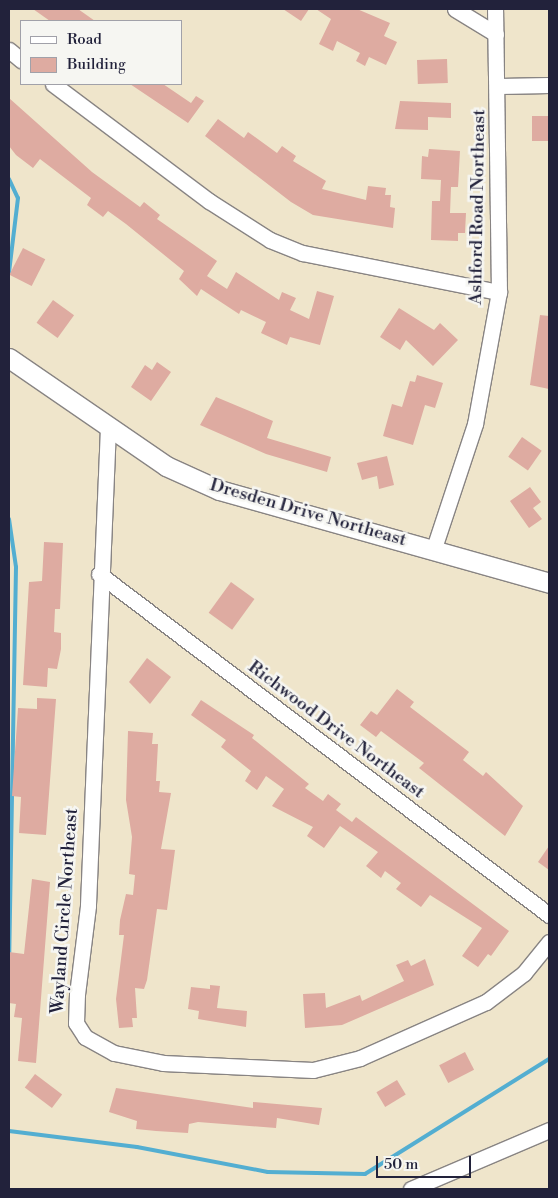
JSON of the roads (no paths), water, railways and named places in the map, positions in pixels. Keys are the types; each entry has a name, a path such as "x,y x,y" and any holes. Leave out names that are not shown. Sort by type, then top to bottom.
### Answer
{"street":[{"path":"455,9 496,34"},
{"name":"Ashford Road Northeast","path":"434,548 475,424 499,292 499,86 495,9"},
{"path":"9,50 20,59"},
{"path":"54,85 209,201 270,240 303,253 499,292"},
{"path":"499,86 549,85"},
{"name":"Dresden Drive Northeast","path":"9,358 166,466 219,490 434,548 549,584"},
{"name":"Wayland Circle Northeast","path":"108,427 99,574 88,906 76,994 76,1023 85,1038 114,1053 163,1063 313,1070 360,1058 486,1002 524,973 549,942"},
{"name":"Richwood Drive Northeast","path":"99,574 549,915"},
{"path":"411,1189 549,1130"}],"waterway":[{"path":"9,179 18,198 9,272"},
{"path":"9,519 16,567 9,956"},
{"path":"9,1131 137,1147 268,1172 365,1174 549,1059"}]}
